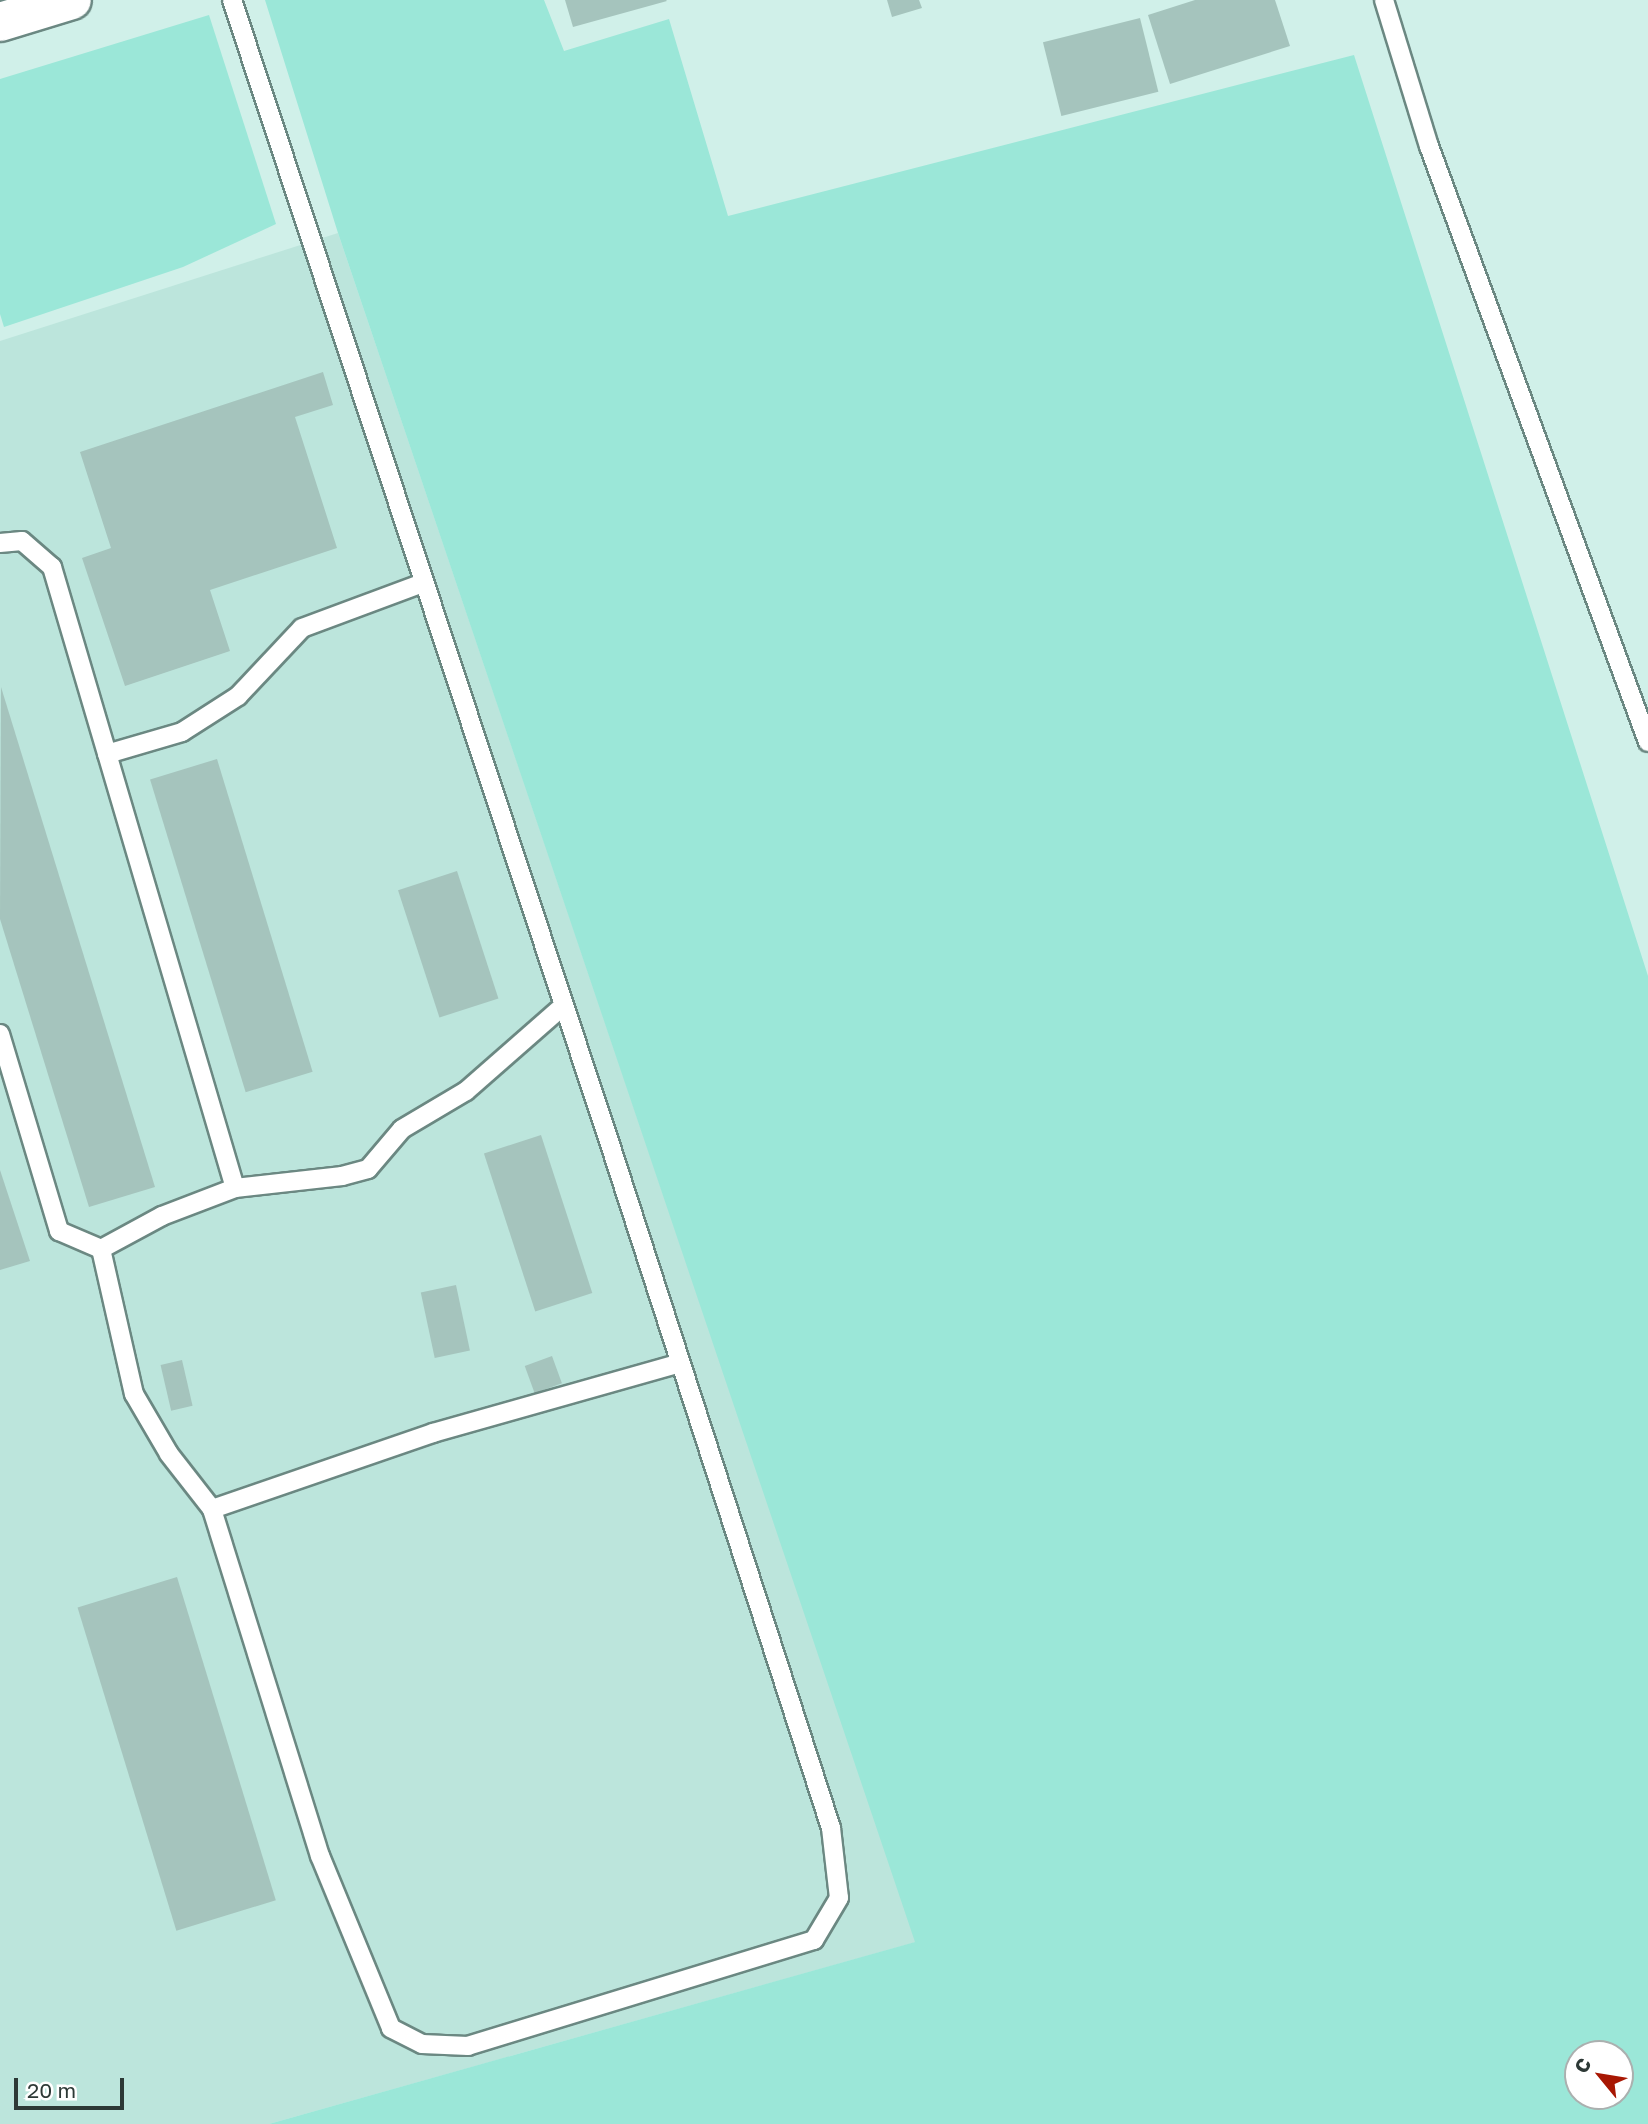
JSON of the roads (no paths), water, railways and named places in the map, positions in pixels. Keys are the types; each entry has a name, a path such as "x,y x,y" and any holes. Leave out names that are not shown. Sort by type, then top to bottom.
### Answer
{"street":[{"path":"0,22 72,0"}],"lane":[{"path":"101,1249 134,1394 169,1454 212,1509 320,1856 391,2028 422,2044 468,2046 814,1940 839,1898 831,1828 232,0"},
{"path":"1384,0 1429,146 1648,742"},
{"path":"0,543 22,541 52,567 235,1188"},
{"path":"107,754 182,732 237,695 302,628 423,583"},
{"path":"101,1249 162,1216 235,1188 342,1176 368,1168 402,1129 466,1091 563,1006"},
{"path":"0,1034 59,1231 101,1249"},
{"path":"212,1509 433,1433 680,1363"}]}
